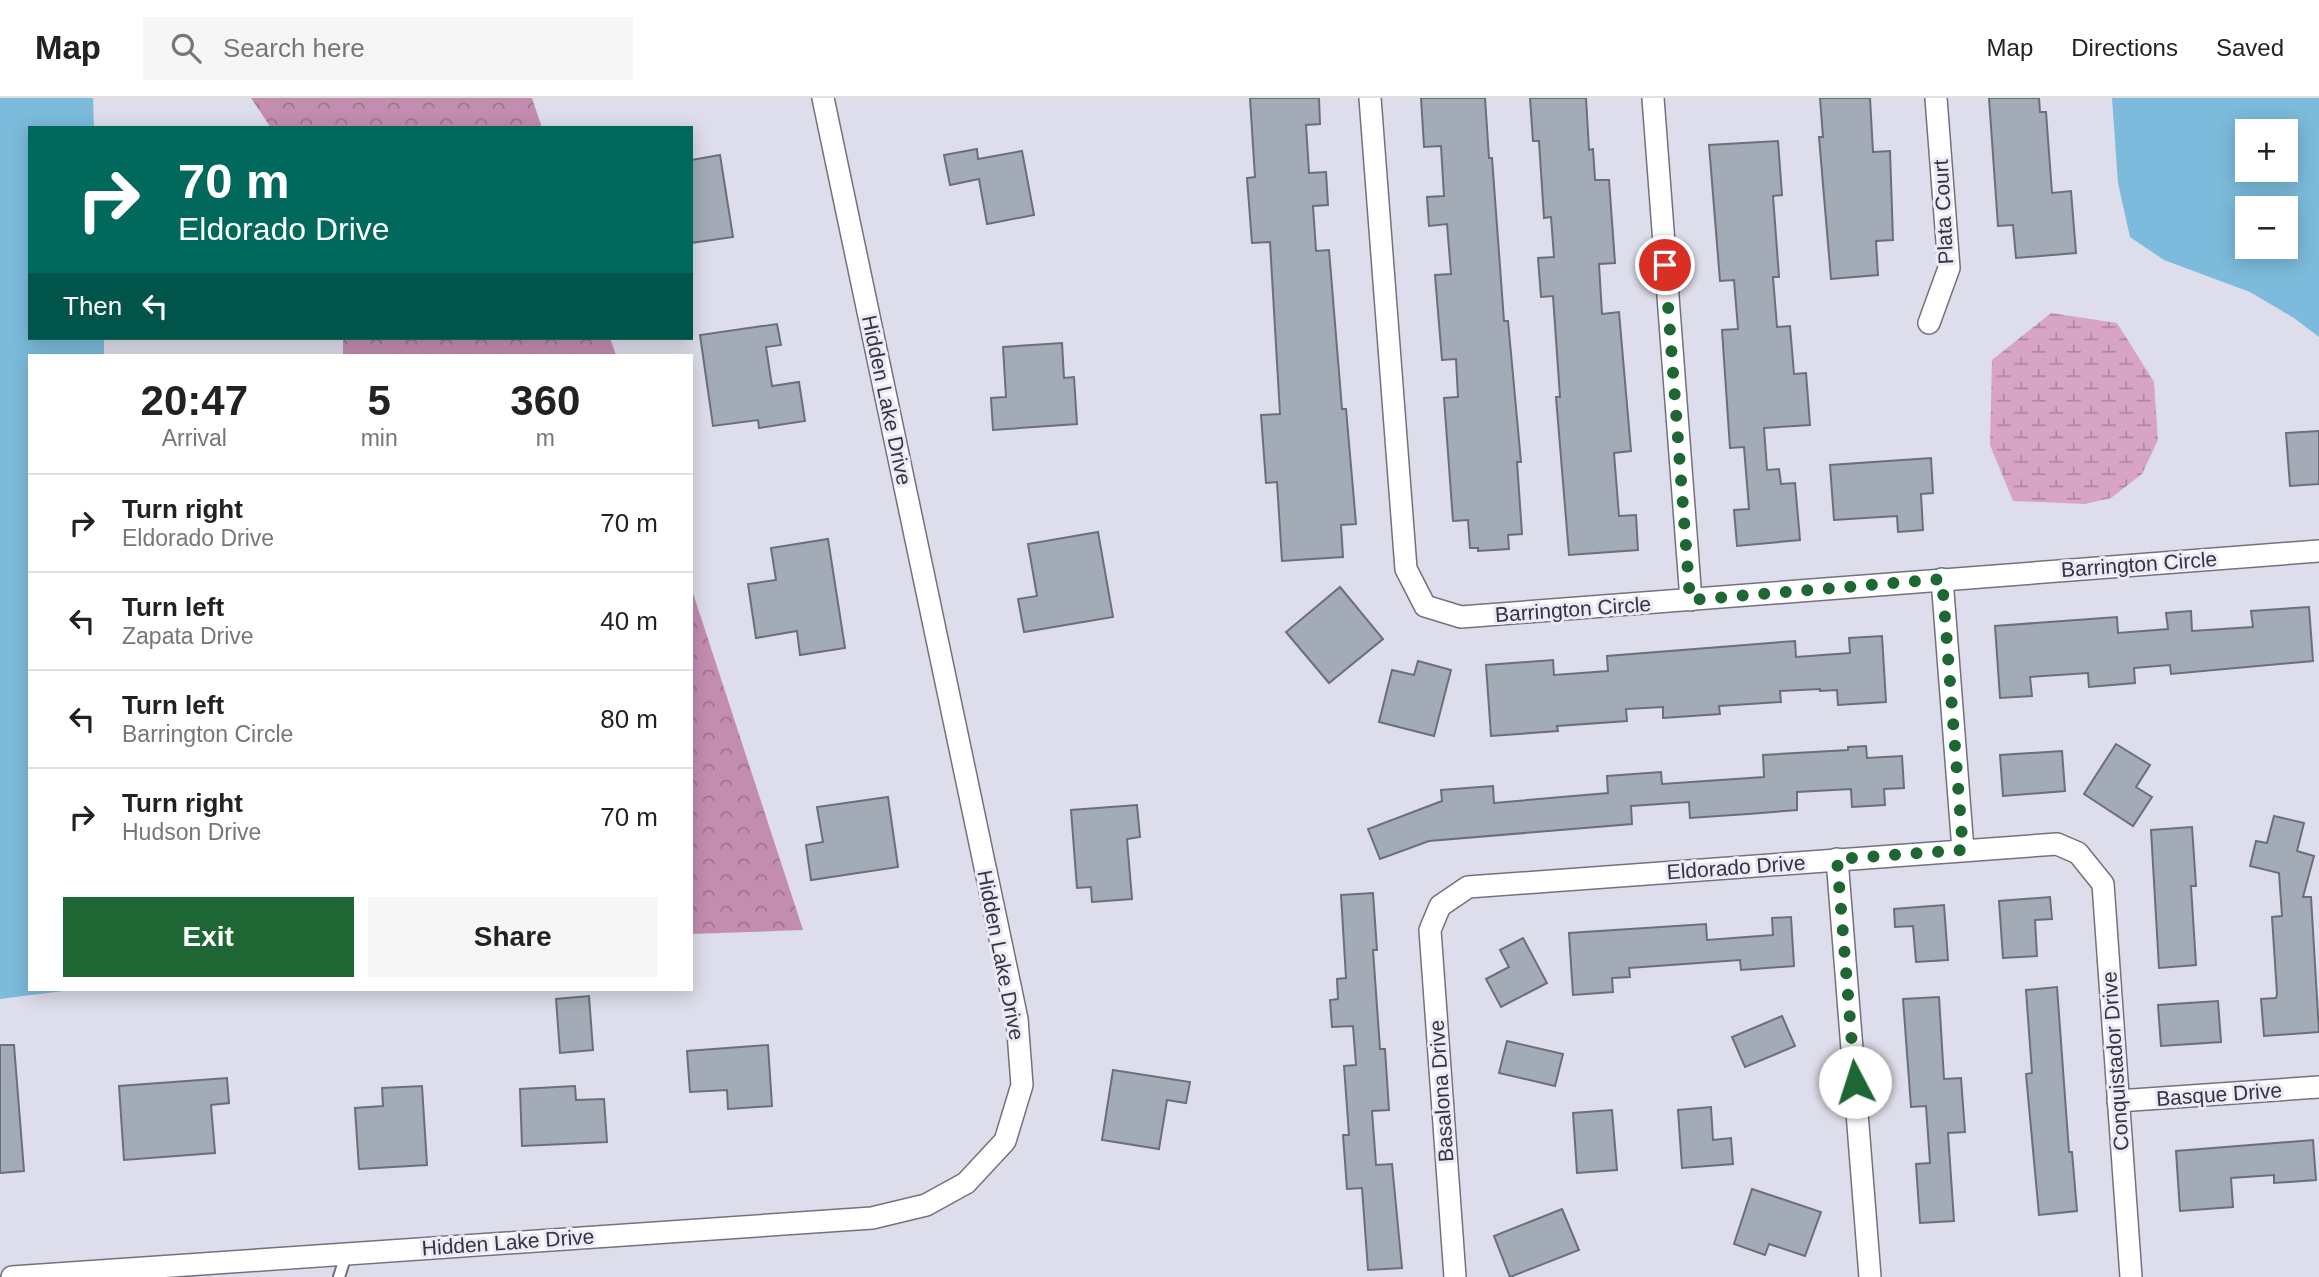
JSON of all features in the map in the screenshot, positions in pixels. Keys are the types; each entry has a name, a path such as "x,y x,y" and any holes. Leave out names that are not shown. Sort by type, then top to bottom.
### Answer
{"street":[{"name":"Hidden Lake Drive","path":"12,1277 872,1218 926,1205 967,1183 1005,1141 1022,1085 1017,1019 823,98"},
{"name":"Barrington Circle","path":"1370,98 1406,569 1425,606 1461,617 2319,551"},
{"path":"1653,98 1690,600"},
{"name":"Plata Court","path":"1929,323 1949,268 1936,98"},
{"path":"1942,579 1963,850"},
{"name":"Eldorado Drive","path":"1440,906 1468,887 2057,844 2078,853"},
{"name":"Conquistador Drive","path":"2078,853 2103,884 2131,1277"},
{"path":"1837,859 1870,1277"},
{"name":"Basalona Drive","path":"1440,906 1430,930 1455,1277"},
{"name":"Basque Drive","path":"2118,1101 2319,1087"}],"lane":[{"path":"339,1277 347,1252"}],"green space":[{"path":"251,98 532,98 541,126 270,126"},
{"path":"2051,313 2117,323 2154,382 2158,440 2142,474 2111,498 2085,504 2013,501 1990,445 1992,360"},
{"path":"343,340 611,340 616,354 343,354"},
{"path":"693,593 803,930 693,934"}],"water":[{"path":"0,98 93,98 94,126 28,126 28,340 104,340 104,354 28,354 28,991 63,991 0,999"},
{"path":"2112,98 2319,98 2319,337 2294,318 2250,292 2164,260 2130,237 2118,183"}],"building":[{"path":"1250,98 1319,98 1320,124 1306,125 1309,173 1326,172 1328,205 1313,206 1316,251 1329,250 1342,409 1346,409 1356,524 1341,525 1343,557 1282,561 1277,482 1266,483 1261,415 1280,414 1270,242 1252,243 1247,178 1255,177"},
{"path":"1421,98 1485,98 1504,321 1508,321 1521,462 1517,462 1522,534 1508,535 1509,549 1478,551 1478,548 1470,548 1468,520 1453,521 1444,398 1458,397 1456,359 1442,360 1435,275 1451,274 1447,224 1429,226 1427,197 1444,196 1441,146 1424,147"},
{"path":"1530,98 1586,98 1589,150 1593,149 1595,180 1609,180 1615,263 1599,264 1602,314 1619,312 1631,451 1614,453 1619,516 1636,515 1638,550 1569,555 1556,397 1560,397 1553,296 1541,297 1538,258 1554,257 1551,217 1544,218 1539,141 1533,141"},
{"path":"1820,98 1870,98 1873,152 1890,151 1893,240 1876,241 1878,275 1831,279 1819,137 1823,137"},
{"path":"1989,98 2039,98 2040,112 2046,112 2052,193 2071,191 2076,253 2016,258 2013,225 1998,226"},
{"path":"1778,141 1782,195 1773,196 1779,277 1773,277 1777,327 1790,326 1794,374 1806,373 1810,425 1764,428 1767,470 1779,469 1781,484 1795,483 1800,540 1737,546 1734,510 1749,509 1744,447 1730,448 1722,330 1738,329 1734,280 1720,281 1709,145"},
{"path":"977,149 978,159 1022,151 1034,215 987,224 979,179 950,185 944,155"},
{"path":"720,155 733,237 693,243 693,160"},
{"path":"777,324 781,345 766,347 772,386 799,382 805,421 759,428 758,420 713,426 700,335"},
{"path":"1062,343 1064,378 1074,377 1077,424 993,430 991,398 1006,397 1003,347"},
{"path":"2319,431 2319,484 2290,486 2286,433"},
{"path":"1931,458 1933,493 1921,494 1923,530 1898,532 1897,516 1834,520 1830,465"},
{"path":"1098,532 1113,617 1024,632 1018,599 1037,596 1028,544"},
{"path":"828,539 845,648 800,655 797,631 756,638 748,584 776,580 771,548"},
{"path":"1340,587 1383,639 1329,683 1286,632"},
{"path":"2309,607 2313,661 2171,674 2170,665 2134,668 2135,683 2089,687 2088,673 2030,677 2032,696 2000,698 1995,626 2117,617 2118,633 2168,629 2166,613 2191,611 2192,631 2253,627 2251,611"},
{"path":"1882,636 1886,702 1838,705 1837,690 1780,691 1781,702 1719,706 1720,714 1663,718 1663,707 1626,709 1627,721 1557,726 1558,731 1491,736 1486,665 1553,660 1554,675 1608,671 1607,656 1795,641 1796,657 1850,653 1849,638"},
{"path":"1418,661 1451,670 1434,736 1379,722 1392,670 1414,675"},
{"path":"2116,744 2150,765 2136,787 2152,797 2133,826 2084,794"},
{"path":"1866,746 1867,758 1902,756 1904,788 1884,789 1885,805 1852,807 1851,789 1797,792 1797,810 1748,814 1690,818 1689,802 1631,806 1632,824 1429,841 1380,859 1368,829 1442,801 1441,790 1493,786 1494,803 1608,793 1607,776 1661,772 1662,784 1764,777 1763,755 1848,750 1848,747"},
{"path":"2062,751 2065,791 2003,796 2000,755"},
{"path":"888,797 898,867 811,880 806,845 823,842 817,807"},
{"path":"1137,805 1140,837 1127,839 1132,899 1092,902 1091,887 1077,888 1071,810"},
{"path":"2274,816 2304,823 2297,851 2314,856 2303,897 2311,897 2319,1032 2264,1036 2261,999 2276,998 2277,994 2272,917 2282,916 2279,873 2250,866 2256,841 2267,843"},
{"path":"2192,827 2196,886 2191,886 2196,965 2159,968 2151,830"},
{"path":"1373,893 1377,950 1373,950 1380,1049 1385,1049 1389,1110 1372,1111 1376,1165 1392,1164 1402,1268 1368,1270 1362,1188 1347,1189 1343,1135 1349,1135 1344,1066 1356,1065 1353,1026 1332,1027 1330,1000 1338,999 1337,979 1346,978 1341,895"},
{"path":"2050,897 2052,919 2035,920 2037,956 2003,958 1999,901"},
{"path":"1944,905 1948,960 1916,962 1913,926 1895,927 1894,909"},
{"path":"1791,917 1794,966 1741,970 1740,960 1629,968 1630,977 1612,978 1613,992 1573,995 1569,933 1706,924 1707,940 1773,935 1772,918"},
{"path":"1523,938 1547,983 1501,1007 1486,979 1509,967 1500,950"},
{"path":"2057,987 2069,1152 2072,1152 2077,1211 2039,1215 2026,1074 2032,1073 2026,990"},
{"path":"589,996 593,1050 560,1053 556,999"},
{"path":"1939,997 1944,1079 1961,1078 1965,1132 1948,1133 1954,1221 1920,1223 1916,1164 1930,1163 1926,1106 1911,1107 1903,999"},
{"path":"2218,1001 2221,1042 2161,1046 2158,1005"},
{"path":"1782,1016 1795,1046 1745,1067 1732,1037"},
{"path":"1507,1041 1563,1054 1555,1086 1499,1073"},
{"path":"0,1045 14,1045 24,1171 0,1173"},
{"path":"768,1045 772,1106 728,1109 727,1090 690,1092 687,1051"},
{"path":"1113,1070 1190,1082 1186,1103 1167,1100 1159,1149 1102,1140"},
{"path":"227,1078 229,1103 211,1105 215,1153 124,1160 119,1086"},
{"path":"422,1086 427,1165 359,1169 355,1108 383,1106 382,1088"},
{"path":"575,1086 576,1100 604,1099 607,1142 522,1146 520,1089"},
{"path":"1711,1107 1713,1140 1731,1138 1733,1164 1682,1168 1678,1110"},
{"path":"1612,1110 1617,1170 1577,1173 1573,1113"},
{"path":"2313,1140 2316,1180 2274,1183 2274,1175 2231,1178 2233,1207 2180,1211 2176,1151"},
{"path":"1752,1189 1821,1212 1805,1256 1769,1244 1765,1255 1734,1244"},
{"path":"1562,1209 1579,1250 1510,1277 1494,1236"}],"route":[{"path":"1665,265 1690,600 1942,579 1963,850 1837,859 1855,1082"}]}
